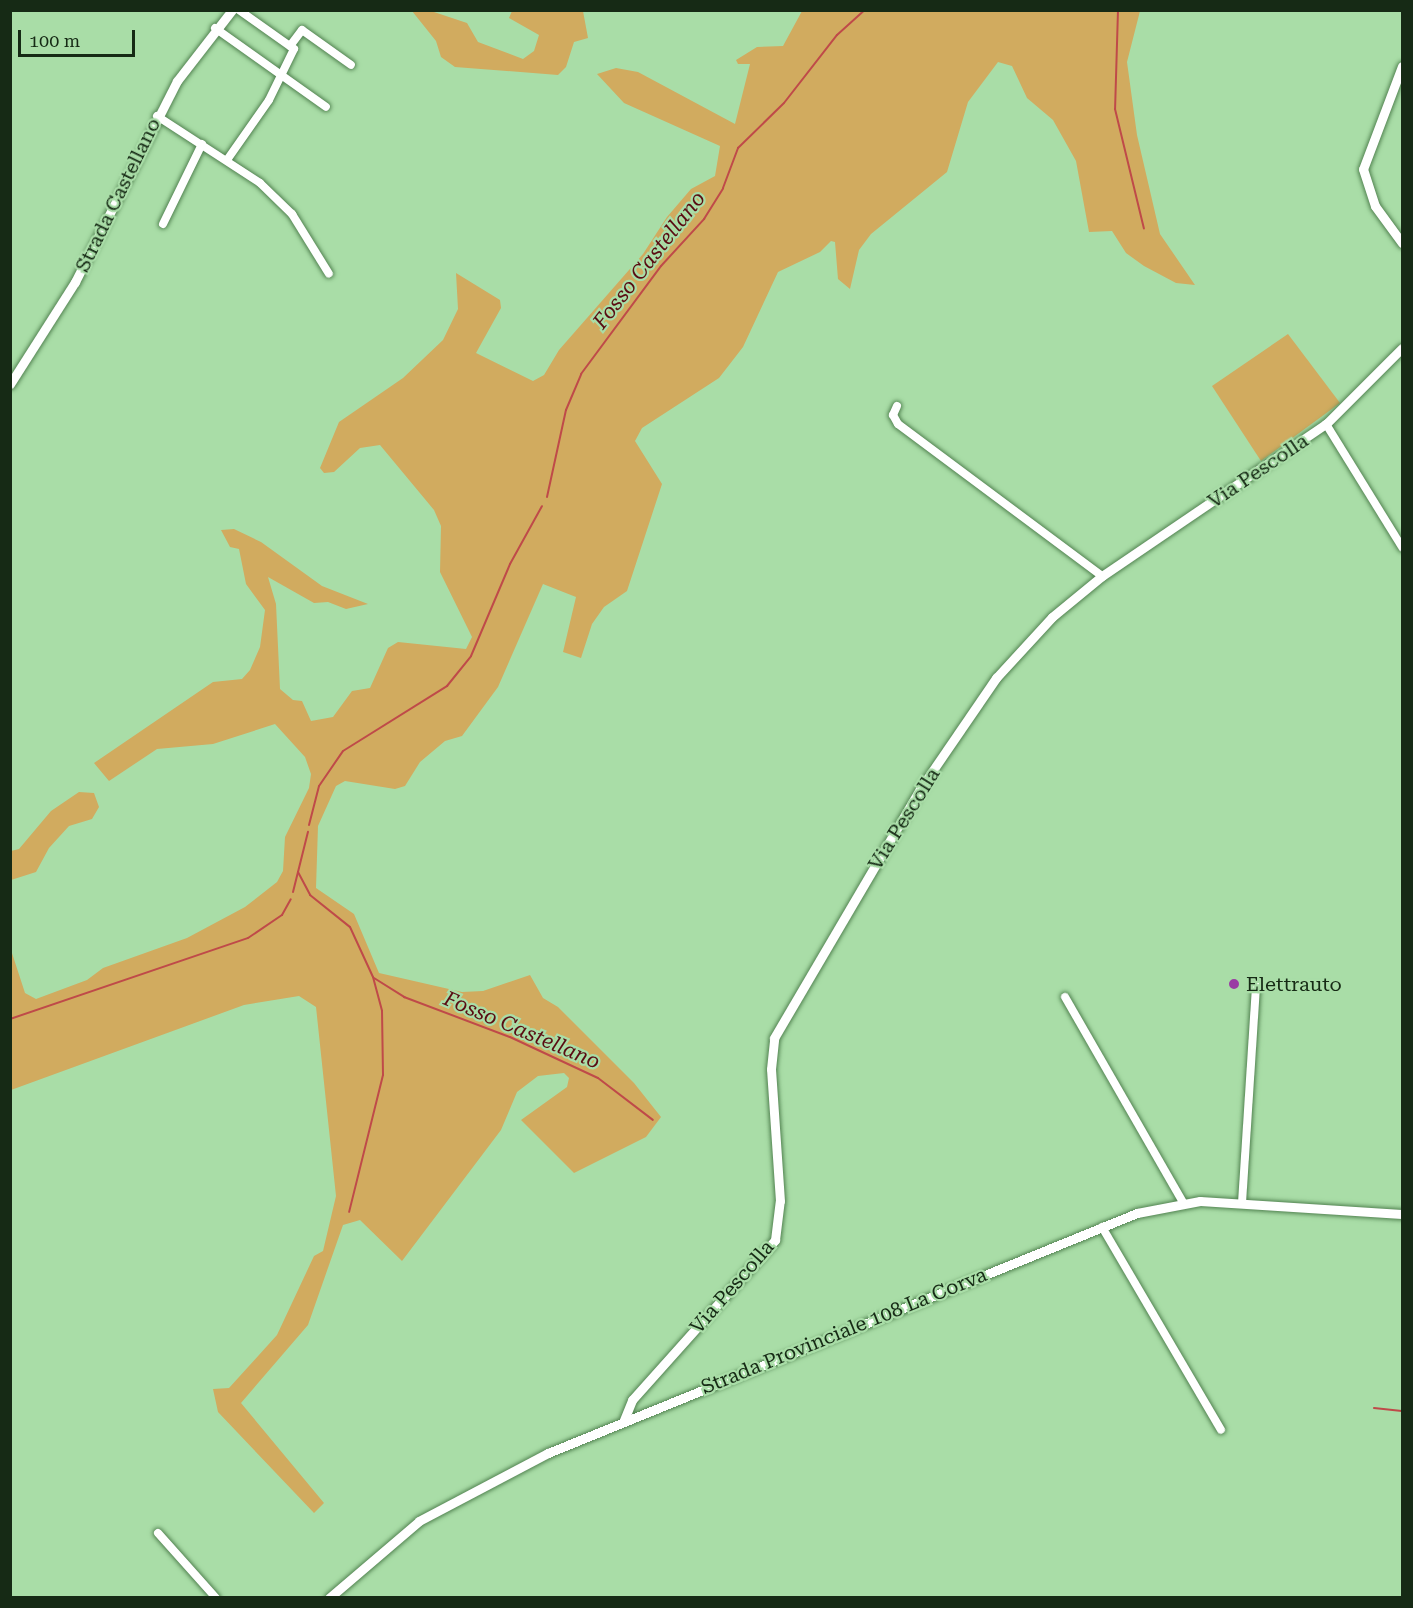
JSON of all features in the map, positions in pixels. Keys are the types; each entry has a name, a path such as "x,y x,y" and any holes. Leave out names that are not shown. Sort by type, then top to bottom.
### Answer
{"street":[{"name":"Strada Castellano","path":"10,384 75,282 157,116 215,28 232,10"},
{"path":"227,160 269,100 294,49 238,10"},
{"path":"215,28 326,107"},
{"path":"290,46 302,30 351,65"},
{"path":"1402,66 1363,169 1368,194 1402,243"},
{"path":"157,116 260,183 292,214 328,274"},
{"path":"163,224 202,144"},
{"name":"Via Pescolla","path":"624,1420 632,1400 775,1240 780,1201 771,1055 780,1025 920,789 990,686 1031,638 1102,576 1326,424 1402,348"},
{"path":"897,406 893,415 898,424 1102,576"},
{"path":"1326,424 1402,547"},
{"path":"1242,1203 1257,985"},
{"path":"1065,997 1183,1202"},
{"name":"Strada Provinciale 108 La Corva","path":"329,1598 435,1512 624,1420 1102,1227 1183,1202 1242,1203 1402,1214"},
{"path":"1102,1227 1221,1430"},
{"path":"158,1533 216,1598"}],"shaded area":[{"path":"412,11 431,11 467,23 478,42 523,59 534,51 539,35 509,18 512,11 583,11 588,38 574,42 566,67 558,75 455,67 441,57 436,41"},
{"path":"802,11 1140,11 1127,62 1137,135 1160,234 1195,285 1176,283 1144,266 1126,253 1112,231 1089,232 1076,161 1053,120 1027,98 1012,66 998,62 968,102 947,172 871,234 859,250 850,289 838,279 835,242 831,241 820,252 778,272 743,347 719,378 642,428 635,441 662,484 627,591 604,607 592,624 581,658 563,652 576,597 543,584 498,687 462,736 445,741 420,762 405,786 395,789 345,781 336,786 318,826 316,888 354,914 379,973 462,992 483,991 530,975 543,998 558,1007 634,1083 661,1117 646,1137 574,1173 521,1120 567,1087 569,1078 564,1073 538,1076 517,1092 501,1130 402,1261 360,1220 343,1225 308,1325 241,1403 324,1503 314,1513 218,1412 213,1389 229,1388 277,1335 314,1256 323,1251 336,1196 316,1007 299,996 244,1005 11,1090 11,950 25,993 36,999 87,980 103,968 187,938 245,907 277,882 283,871 285,837 309,788 311,774 305,757 275,724 213,744 157,749 109,781 94,763 213,682 242,679 250,670 260,647 265,610 246,584 239,549 230,547 221,530 234,529 261,542 322,586 368,604 346,609 328,602 314,603 268,577 276,604 280,689 293,700 302,701 311,721 333,717 352,691 370,688 388,648 398,642 466,649 472,637 440,572 441,526 434,510 380,445 360,448 334,472 324,473 320,468 339,422 403,378 443,340 458,309 456,273 500,300 501,308 476,353 533,381 544,375 559,350 643,254 667,217 691,189 715,176 720,146 624,103 597,74 616,68 638,72 735,124 750,64 738,64 736,60 757,47 783,46"},
{"path":"1288,334 1340,403 1261,461 1212,386"},
{"path":"79,792 94,793 99,807 92,819 69,826 49,848 36,872 11,880 11,851 19,849 51,811"}],"waterway":[{"name":"Fosso Castellano","path":"547,497 566,410 581,374 661,266 704,219 723,188 738,148 784,103 837,35 865,10"},
{"name":"Fosso Castellano","path":"1118,10 1115,109 1144,229"},
{"name":"Fosso Castellano","path":"309,825 319,786 343,751 447,686 471,656 510,564 542,506"},
{"name":"Fosso Castellano","path":"293,892 308,832"},
{"name":"Fosso Castellano","path":"298,872 310,895 350,927 373,977 382,1011 383,1075 349,1212"},
{"name":"Fosso Castellano","path":"10,1019 248,938 282,915 291,899"},
{"name":"Fosso Castellano","path":"374,978 404,997 510,1037 598,1078 653,1120"},
{"path":"1374,1408 1402,1411"}],"place":[{"name":"Elettrauto","path":"1234,984"}]}
